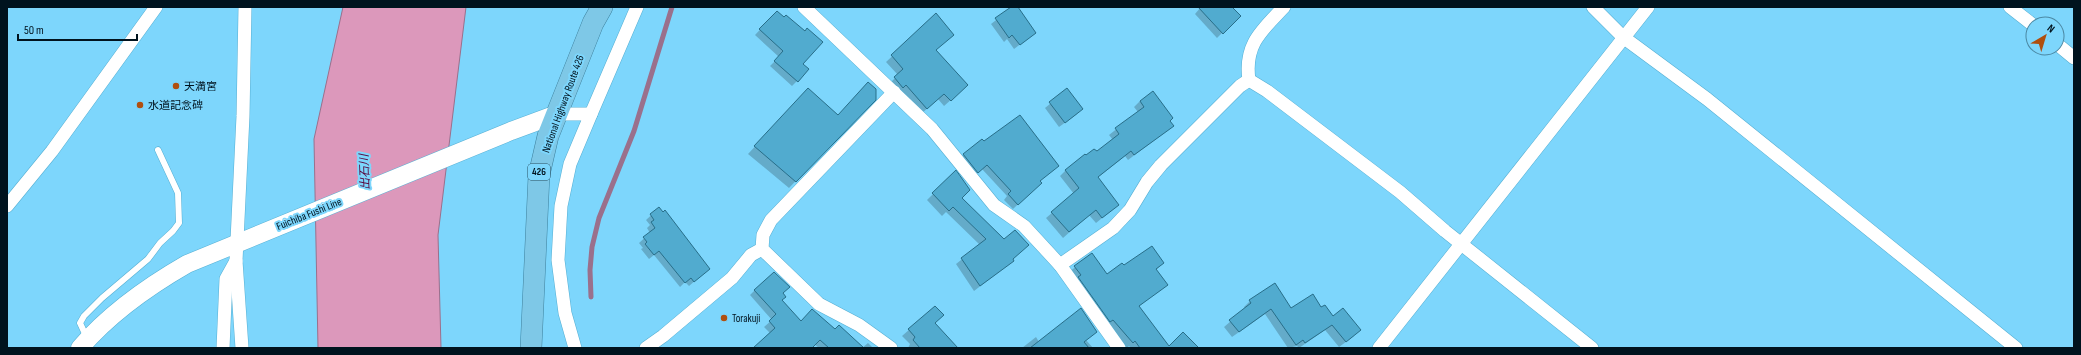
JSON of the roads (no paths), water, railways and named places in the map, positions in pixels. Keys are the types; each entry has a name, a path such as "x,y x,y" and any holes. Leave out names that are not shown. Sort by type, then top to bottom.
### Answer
{"highway":[{"name":"National Highway Route 426","path":"531,348 539,175 548,136 593,23 602,7"}],"main road":[{"name":"Fuichiba Fushi Line","path":"84,344 124,305 152,284 187,264 510,131 557,114"}],"street":[{"path":"7,206 52,151 156,7"},
{"path":"242,348 236,261 243,109 245,7"},
{"path":"575,348 565,313 559,267 561,206 570,164 637,7"},
{"path":"804,7 932,129 994,205 1024,226 1060,265 1119,348"},
{"path":"1249,80 1247,66 1251,47 1256,37 1284,7"},
{"path":"1593,7 1623,37 1714,104 2016,348"},
{"path":"1379,348 1648,7"},
{"path":"2010,7 2025,19"},
{"path":"2065,51 2074,58"},
{"path":"1060,265 1113,228 1130,210 1147,182 1161,165 1240,86 1249,80"},
{"path":"1249,80 1267,91 1393,188 1592,348"},
{"path":"762,249 763,235 771,220 894,92"},
{"path":"557,114 591,114"},
{"path":"646,348 663,336 732,278 751,255 762,249"},
{"path":"762,249 819,304 859,325 891,348"},
{"path":"223,348 226,279 236,261"}],"lane":[{"path":"84,344 80,323 84,316 102,298 148,259 160,243 174,231 179,223 178,193 158,150"}],"water":[{"name":"出石川","path":"343,7 466,7 438,235 441,348 318,348 314,139"}],"waterway":[{"path":"591,297 590,270 592,247 599,218 634,131 672,7"}],"place":[{"name":"天満宮","path":"176,86"},
{"name":"水道記念碑","path":"140,105"},
{"name":"Torakuji","path":"724,318"}]}
